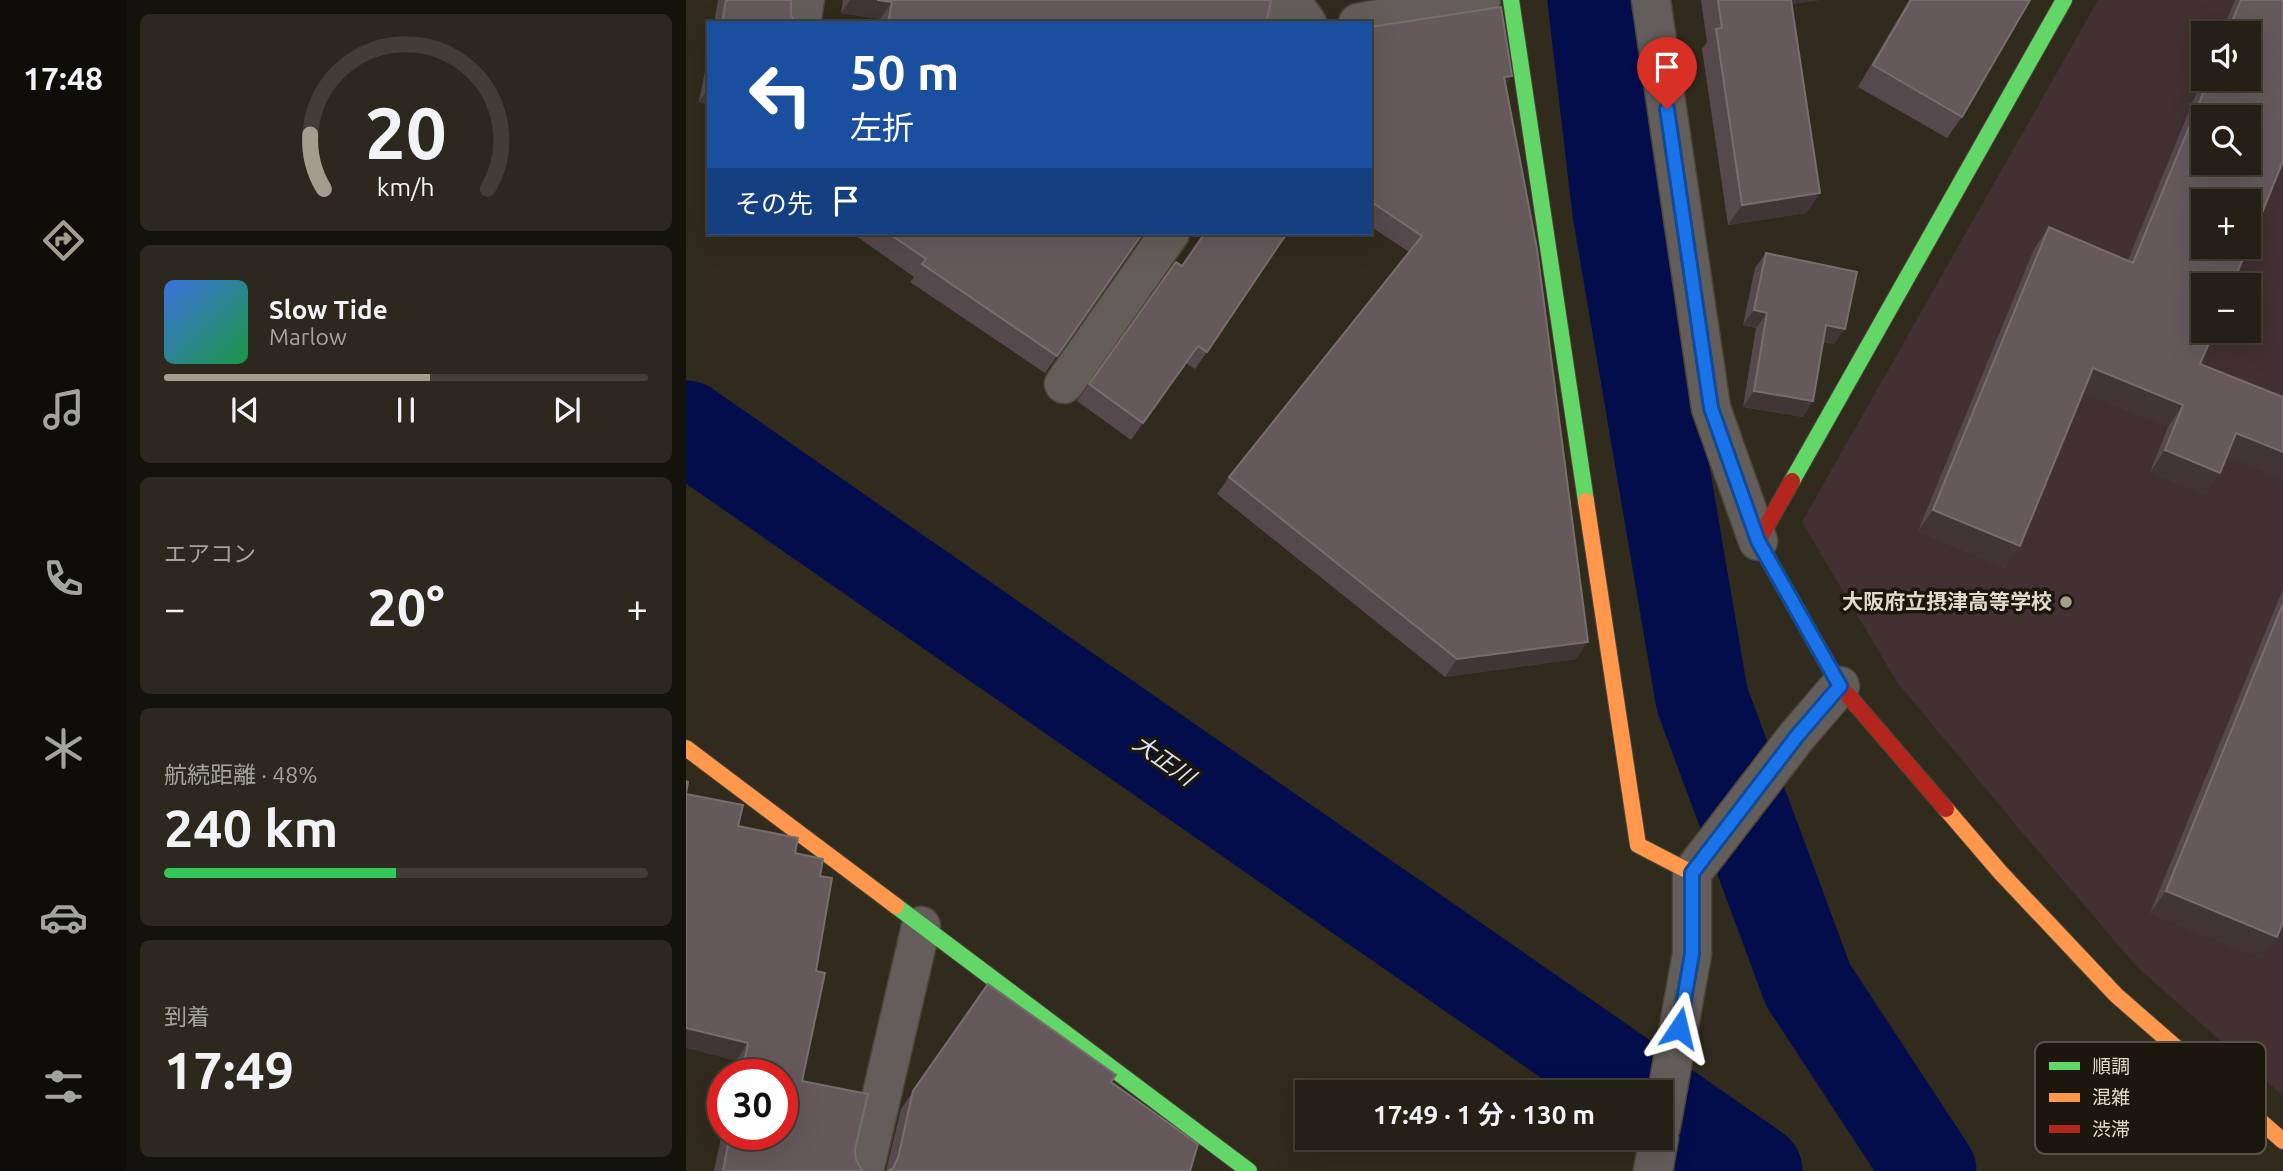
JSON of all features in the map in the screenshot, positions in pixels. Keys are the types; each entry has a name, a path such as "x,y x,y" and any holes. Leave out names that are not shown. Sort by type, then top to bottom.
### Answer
{"street":[{"path":"801,21 805,0"},
{"path":"1270,0 1293,4 1306,21"},
{"path":"1369,21 1481,0"},
{"path":"1511,0 1638,845 1692,873"},
{"path":"1651,0 1711,408 1758,541 1840,686 2000,872 2116,995 2170,1042"},
{"path":"1758,541 2064,0"},
{"path":"1064,384 1169,235"},
{"path":"1669,1080 1692,954 1692,873 1806,725 1840,686"},
{"path":"686,748 1240,1168"},
{"path":"864,1171 921,926"},
{"path":"2266,1126 2283,1141"},
{"path":"1653,1171 1657,1150"}],"shaded area":[{"name":"大阪府立摂津高等学校","path":"2098,0 2283,0 2283,1096 2266,1081 2266,1042 2222,1042 2137,967 1897,682 1802,522"}],"building":[{"path":"726,0 791,0 791,15 795,21 722,21"},
{"path":"877,0 1271,1 1266,21 888,21 892,2"},
{"path":"1718,0 1791,0 1820,193 1742,205 1716,29 1722,28"},
{"path":"1911,0 2030,0 1962,117 1873,65"},
{"path":"2241,0 2283,0 2283,161 2261,215 2261,189 2191,189 2191,259 2243,259 2237,273 2191,273 2191,343 2209,343 2200,364 2283,397 2283,452 2236,433 2220,473 2165,450 2183,405 2093,368 2020,546 1933,510 2049,227 2133,263 2191,123 2191,175 2261,175 2261,105 2198,105 2204,91 2261,91 2261,21 2232,21"},
{"path":"1501,7 1512,76 1504,77 1537,249 1588,642 1457,659 1229,477 1422,236 1372,202 1372,27"},
{"path":"891,235 1140,237 1057,356 922,264 926,259"},
{"path":"1204,235 1286,235 1207,352 1198,346 1143,423 1089,384 1176,262 1182,266"},
{"path":"1766,253 1857,272 1845,329 1826,325 1813,401 1754,391 1767,313 1754,310"},
{"path":"2283,604 2283,922 2277,937 2166,891"},
{"path":"686,794 743,805 738,826 798,838 795,853 823,859 820,876 832,878 816,971 825,973 802,1081 868,1094 855,1149 856,1160 864,1171 723,1171 727,1150 798,1150 798,1059 745,1059 748,1043 686,1028"},
{"path":"988,984 1116,1075 1111,1082 1198,1144 1190,1171 888,1171 893,1168 898,1158 913,1091"}],"waterway":[{"path":"1594,0 1619,212 1702,699 1808,985 1930,1171"},
{"name":"大正川","path":"686,427 1626,1080"},
{"name":"大正川","path":"1673,1113 1756,1171"}],"traffic: fast":[{"path":"1511,0 1586,501"},
{"path":"1792,481 2064,0"},
{"path":"896,906 1249,1171"}],"traffic: slow":[{"path":"1586,501 1638,845 1692,873"},
{"path":"686,748 896,906"},
{"path":"1946,809 2000,872 2116,995 2170,1042"},
{"path":"2266,1126 2283,1141"}],"traffic: jam":[{"path":"1792,481 1758,541 1840,686 1946,809"}],"place":[{"name":"大阪府立摂津高等学校","path":"2066,602"}],"route":[{"path":"1667,109 1711,408 1758,541 1840,686 1797,736 1692,873 1692,954 1679,1028"}]}
